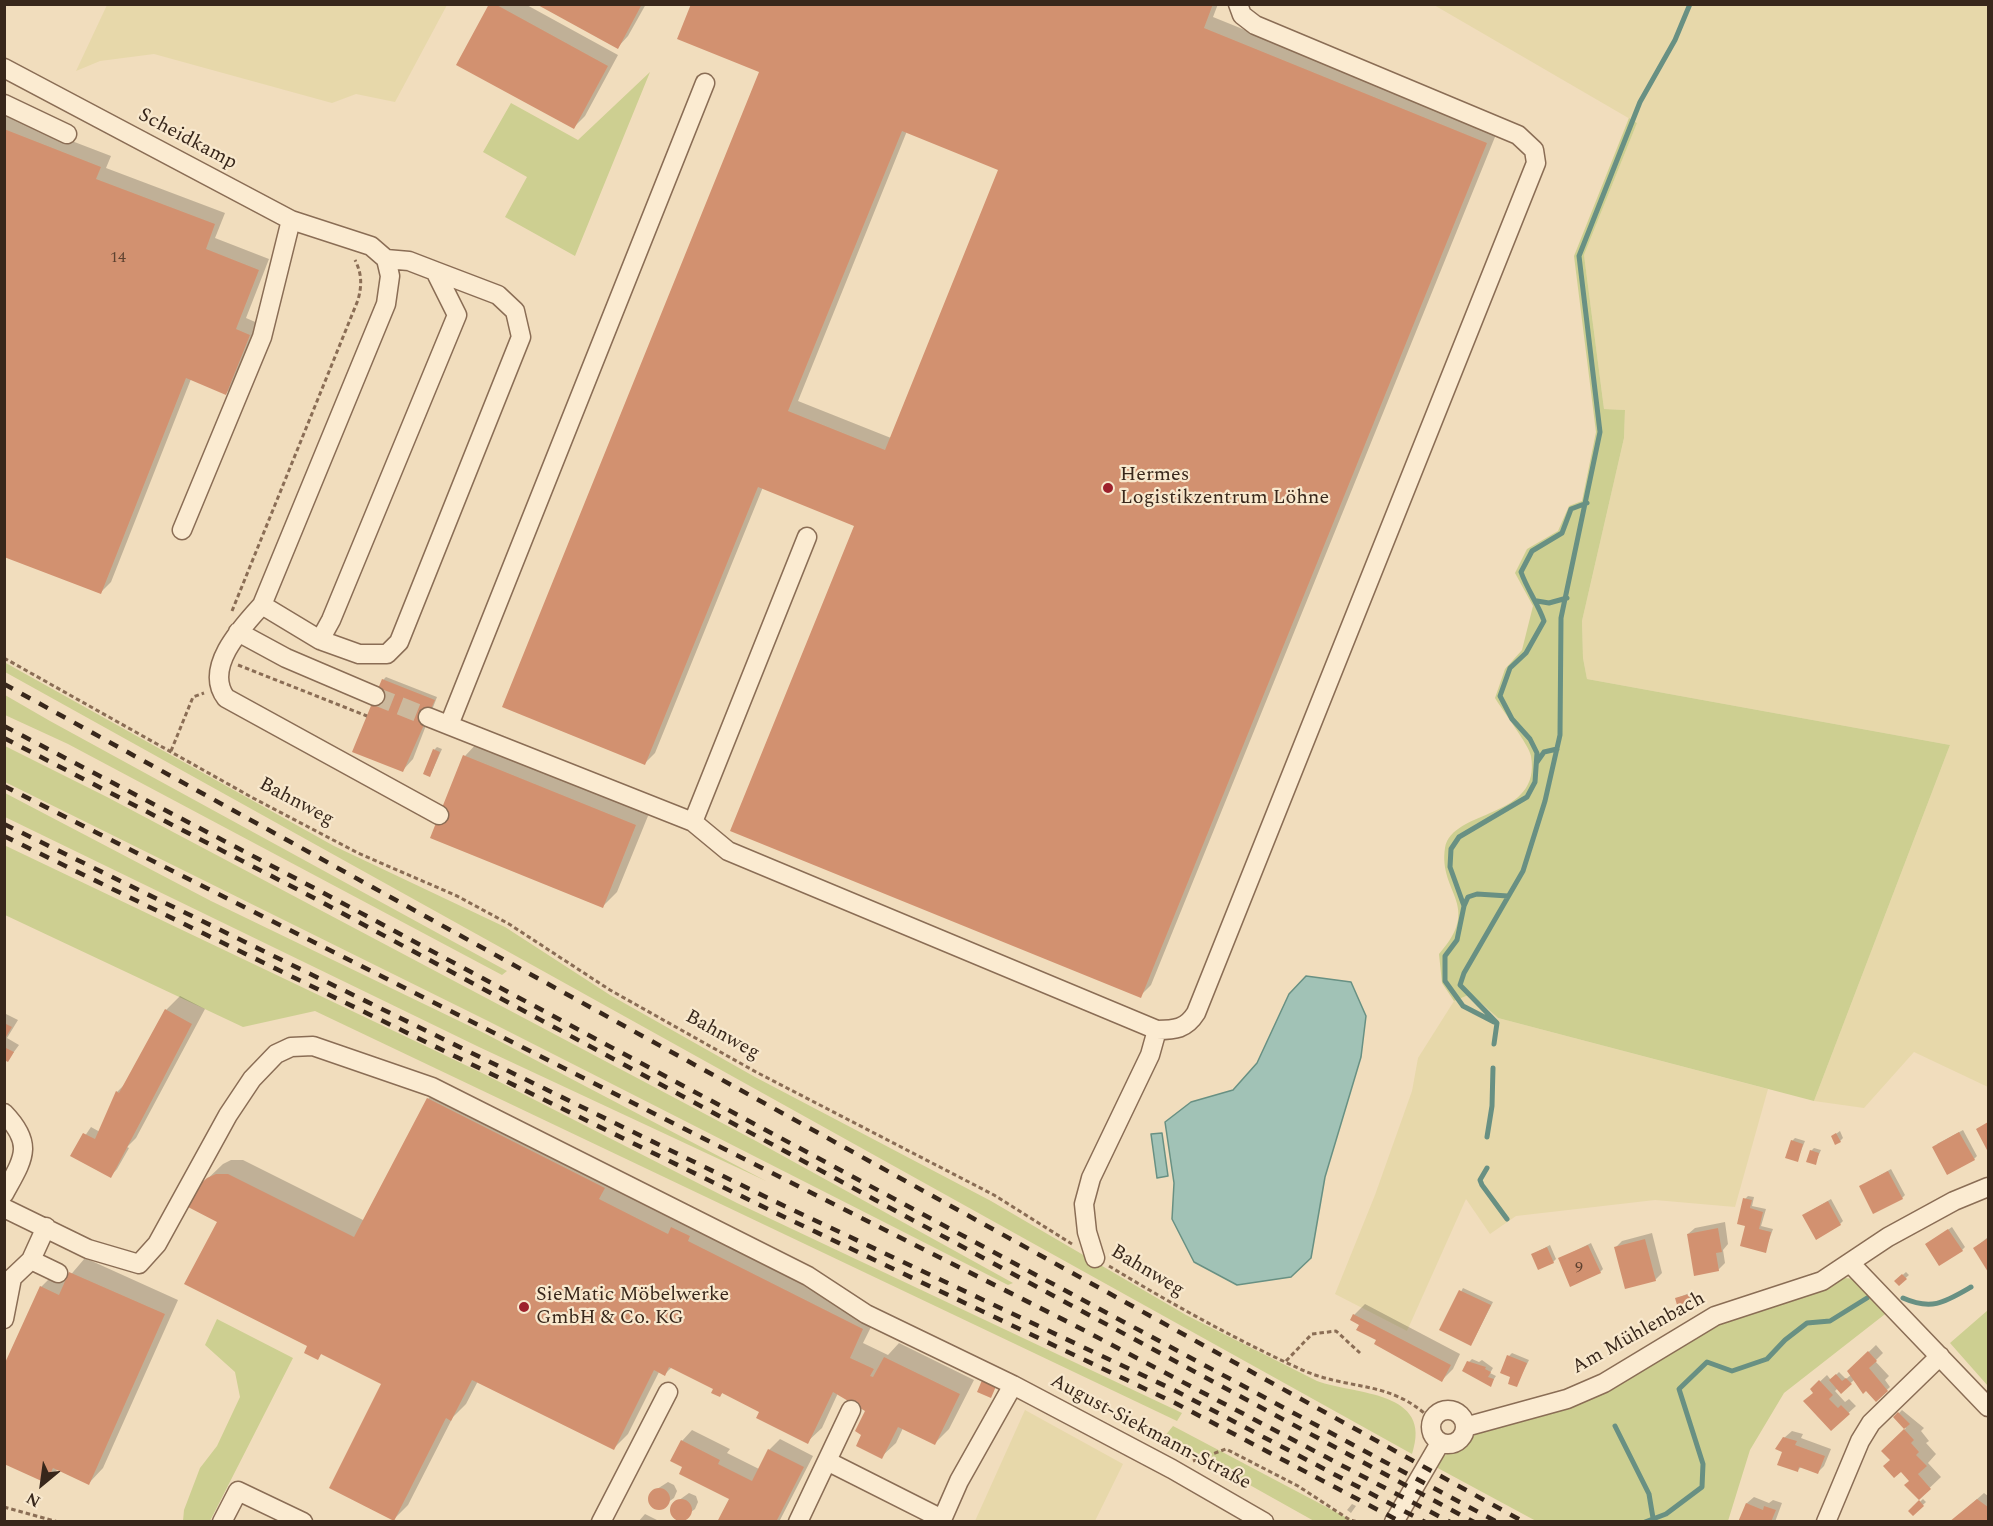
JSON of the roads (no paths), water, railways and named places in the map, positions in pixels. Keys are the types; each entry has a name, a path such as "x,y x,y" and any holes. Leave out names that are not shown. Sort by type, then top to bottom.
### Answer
{"street":[{"path":"428,717 693,822 728,851 1157,1030 1174,1030 1188,1025 1196,1013 1536,163 1534,150 1518,135 1255,25 1242,15 1238,4"},
{"name":"Scheidkamp","path":"4,68 291,220 352,247 371,246 386,259"},
{"path":"449,725 705,83"},
{"path":"4,104 67,134"},
{"path":"182,530 262,337 291,220"},
{"path":"262,605 320,640 359,654 387,654 399,642 521,337 515,311 498,295 409,261 386,259 390,276 386,304 262,605 238,632 218,678 218,688 226,698 439,815"},
{"path":"320,640 331,620 457,315 435,271"},
{"path":"693,822 807,537"},
{"path":"238,632 286,658 375,696"},
{"path":"1095,1258 1087,1232 1084,1204 1091,1178 1150,1055 1157,1030"},
{"name":"August-Siekmann-Straße","path":"46,1227 88,1249 139,1264 157,1244 228,1115 252,1079 276,1054 291,1047 313,1046 432,1087 808,1276 866,1314 1013,1385 1172,1469 1264,1521"},
{"path":"4,1113 20,1129 24,1142 23,1158 4,1194"},
{"name":"Am Mühlenbach","path":"1465,1427 1567,1399 1604,1383 1715,1316 1822,1281 1851,1264 1888,1237 1954,1201 1989,1187"},
{"path":"4,1208 46,1227 31,1260 12,1278 4,1319"},
{"path":"31,1260 58,1274"},
{"path":"1851,1264 1989,1407"},
{"path":"1826,1521 1870,1423 1940,1356"},
{"path":"827,1461 942,1520 959,1481 1013,1385"},
{"path":"601,1521 668,1392"},
{"path":"798,1521 851,1410"},
{"path":"1448,1410 1460,1415 1465,1427 1462,1436 1455,1443 1440,1443 1432,1435 1432,1420 1442,1411 1448,1410"},
{"path":"1394,1521 1440,1443"},
{"path":"222,1521 238,1491 303,1521"}],"water":[{"path":"1306,976 1351,982 1366,1016 1361,1057 1325,1177 1311,1258 1291,1277 1237,1285 1194,1262 1172,1219 1174,1183 1165,1122 1191,1102 1233,1090 1257,1063 1289,994"},
{"path":"1162,1133 1168,1176 1157,1178 1151,1134"}],"waterway":[{"path":"1494,1044 1497,1023 1460,985 1464,973 1523,871 1545,801 1560,735 1561,618 1600,432 1579,256 1640,102 1675,40 1690,4"},
{"path":"1494,1022 1463,1006 1445,981 1445,956 1457,940 1464,906 1450,867 1451,849 1459,837 1527,797 1535,782 1537,753 1530,739 1512,719 1500,696 1510,668 1526,653 1544,621 1521,572 1532,551 1562,533 1571,509 1587,503"},
{"path":"1537,601 1549,603 1567,598"},
{"path":"1537,762 1544,752 1557,749"},
{"path":"1464,906 1468,897 1477,894 1508,896"},
{"path":"1487,1137 1492,1106 1493,1068"},
{"path":"1487,1168 1480,1180 1507,1219"},
{"path":"1903,1298 1922,1304 1938,1303 1971,1287"},
{"path":"1645,1522 1666,1514 1702,1487 1703,1464 1679,1389 1707,1362 1732,1371 1767,1359 1785,1340 1807,1323 1830,1321 1867,1298"},
{"path":"1615,1426 1649,1494 1653,1518"}],"tunnel":[{"path":"375,696 428,717"}],"railway":[{"path":"4,684 1524,1522"},
{"path":"4,726 318,890 1497,1522"},
{"path":"4,738 316,899 1474,1522"},
{"path":"4,786 1070,1323 1450,1522"},
{"path":"4,824 774,1201 1176,1391 1425,1522"},
{"path":"4,836 776,1213 1177,1404 1401,1522"}],"place":[{"name":"Hermes Logistikzentrum Löhne","path":"1108,488"},
{"name":"SieMatic Möbelwerke GmbH & Co. KG","path":"524,1307"}]}
